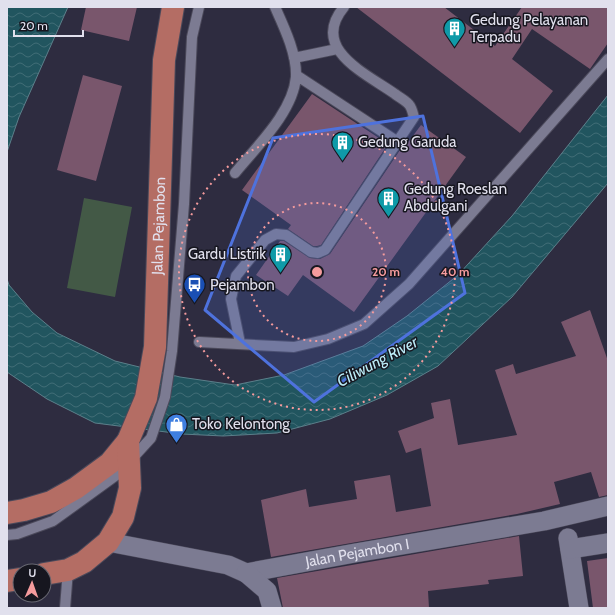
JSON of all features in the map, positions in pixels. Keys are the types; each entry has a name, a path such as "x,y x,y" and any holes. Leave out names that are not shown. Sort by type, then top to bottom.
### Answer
{"main road":[{"name":"Jalan Pejambon","path":"7,513 52,502 76,488 110,463 129,438 146,398 163,349 164,60 173,7"},
{"name":"Jalan Pejambon","path":"52,573 68,570 84,562 108,542 123,517 130,488 129,438"}],"street":[{"name":"Jalan Pejambon I","path":"246,573 544,521 608,506"},
{"path":"108,542 228,565 246,573 267,590 272,608"},
{"path":"579,608 569,543 608,543"}],"lane":[{"path":"7,535 17,534 54,521 118,474 151,438 166,397 163,349 184,204 192,37 199,7"},
{"path":"235,173 289,103 294,88 296,75 294,58 275,7"},
{"path":"240,343 231,299 236,276 265,240 276,234 286,235 311,252 318,253 325,250 414,117 409,105 346,60 337,48 333,32 337,15 344,7"},
{"path":"294,58 337,48"},
{"path":"199,342 294,347 328,339 364,324 408,284 608,59"},
{"path":"296,75 398,142"},
{"path":"65,608 68,570"}],"highlighted area":[{"path":"423,116 465,293 314,402 205,310 273,138"}],"shaded area":[{"path":"84,198 132,207 115,297 67,288"}],"water":[{"path":"7,7 68,7 19,117 7,152"},
{"name":"Ciliwung River","path":"608,95 608,183 512,297 438,366 387,395 330,419 277,433 223,436 182,434 95,423 47,399 7,372 7,279 9,285 32,312 57,333 115,361 180,377 235,385 284,375 363,346 407,316 458,275 512,216"}],"building":[{"path":"86,7 137,7 129,41 81,30"},
{"name":"Gedung Pelayanan Terpadu","path":"356,7 444,7 495,46 522,7 608,7 608,43 590,69 532,29 512,59 553,91 520,133"},
{"path":"83,75 122,86 96,181 57,170"},
{"name":"Gedung Garuda","path":"312,94 388,144 321,245 317,246 313,246 288,229 291,225 242,190"},
{"name":"Gedung Roeslan Abdulgani","path":"421,125 466,157 354,312 303,275 288,296 256,275 280,241 284,241 310,258 320,259 330,254 400,150 401,152"},
{"path":"590,310 608,361 608,495 599,497 591,472 554,482 560,504 517,514 271,557 261,500 306,489 309,507 357,499 354,481 390,475 396,512 431,506 421,448 406,453 398,431 434,418 431,403 450,399 458,445 517,435 495,370 513,364 516,374 576,356 561,322"},
{"path":"519,536 523,576 488,580 489,584 428,591 429,608 283,608 277,578"},
{"path":"608,558 608,608 593,608 587,561"}],"place":[{"name":"Gedung Pelayanan Terpadu","path":"455,48"},
{"name":"Gedung Garuda","path":"343,162"},
{"name":"Gedung Roeslan Abdulgani","path":"388,218"},
{"name":"Gardu Listrik","path":"281,274"},
{"name":"Pejambon","path":"195,304"},
{"name":"Toko Kelontong","path":"177,444"}]}
